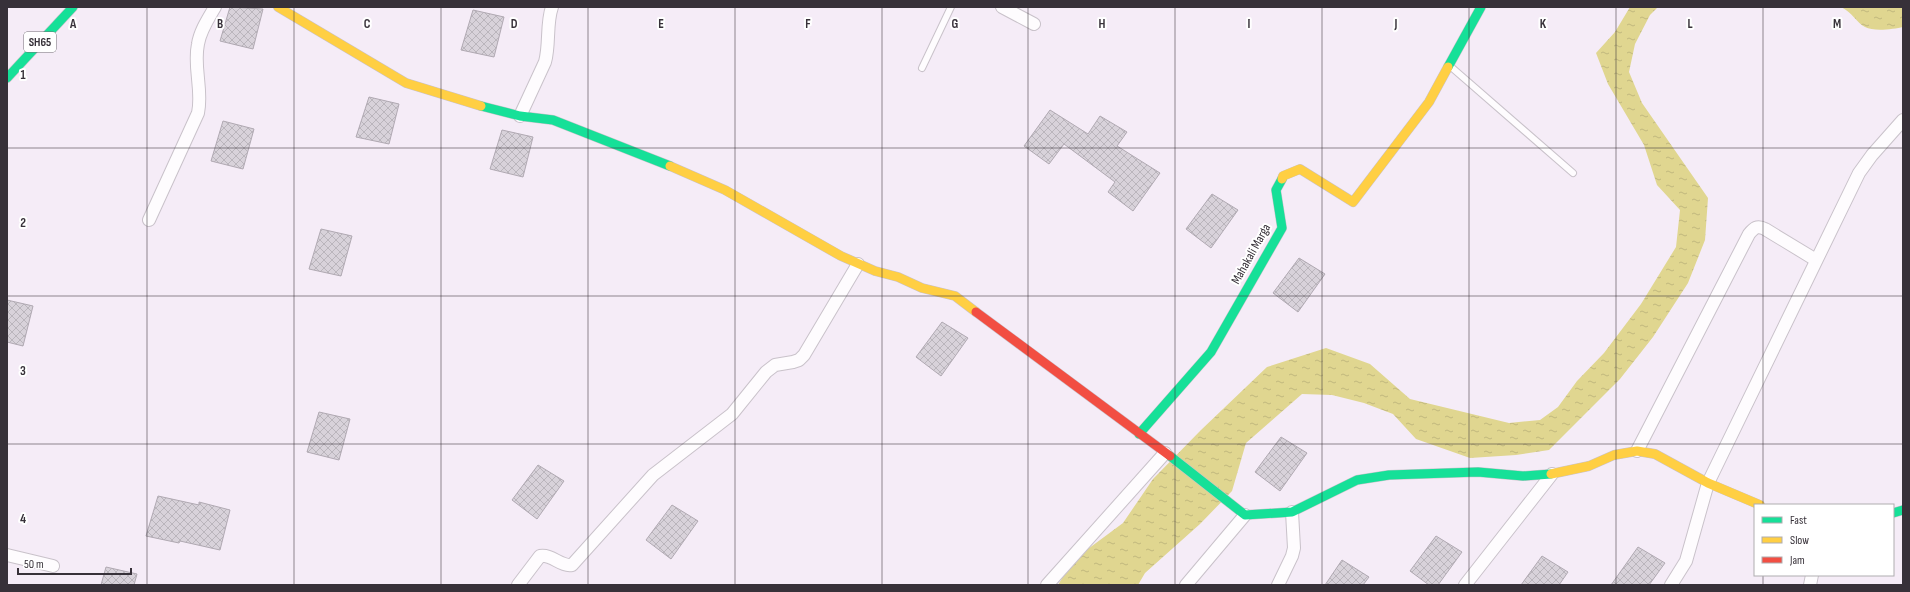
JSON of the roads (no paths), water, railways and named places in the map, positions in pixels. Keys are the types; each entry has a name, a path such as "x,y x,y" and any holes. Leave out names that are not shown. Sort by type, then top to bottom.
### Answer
{"main road":[{"name":"SH65","path":"7,78 74,7"},
{"path":"278,7 406,83 458,100 520,116 553,120 682,171 725,190 841,256 858,264 875,271 898,277 922,288 955,296 1029,353 1168,455 1245,515 1292,512 1357,480 1389,475 1478,472 1523,476 1552,474 1589,466 1614,455 1637,451 1655,454 1708,483 1758,504"},
{"name":"Mahakali Marga","path":"1139,434 1211,352 1282,228 1276,190 1283,176 1300,170 1353,202 1429,102 1481,7"}],"street":[{"path":"149,220 198,113 200,101 197,63 198,44 203,28 215,7"},
{"path":"520,116 545,62 548,52 550,14 552,7"},
{"path":"1002,7 1034,24"},
{"path":"1671,585 1686,561 1708,483 1859,173 1872,155 1903,120"},
{"path":"1637,451 1749,234 1754,228 1760,226 1816,260"},
{"path":"518,585 540,556 546,555 567,566 572,565 653,475 732,414 766,372 774,365 799,360 804,355 858,264"},
{"path":"1047,585 1168,455"},
{"path":"1465,585 1552,474"},
{"path":"1278,585 1292,556 1294,548 1292,512"},
{"path":"1186,585 1245,515"},
{"path":"7,554 53,566"}],"lane":[{"path":"922,68 951,7"},
{"path":"1449,65 1573,173"}],"water":[{"path":"1630,7 1658,7 1650,15 1635,44 1629,72 1642,103 1708,198 1705,240 1688,283 1653,337 1620,379 1549,450 1516,455 1470,458 1416,439 1393,414 1364,403 1332,395 1302,394 1246,443 1232,491 1200,524 1145,573 1138,585 1058,585 1073,560 1123,523 1153,479 1201,430 1267,367 1326,348 1370,364 1410,399 1509,423 1540,420 1558,407 1577,381 1604,353 1641,304 1676,247 1680,210 1657,185 1644,145 1608,84 1596,53 1615,32"},
{"path":"1841,7 1903,7 1903,27 1884,30 1869,29"}]}
